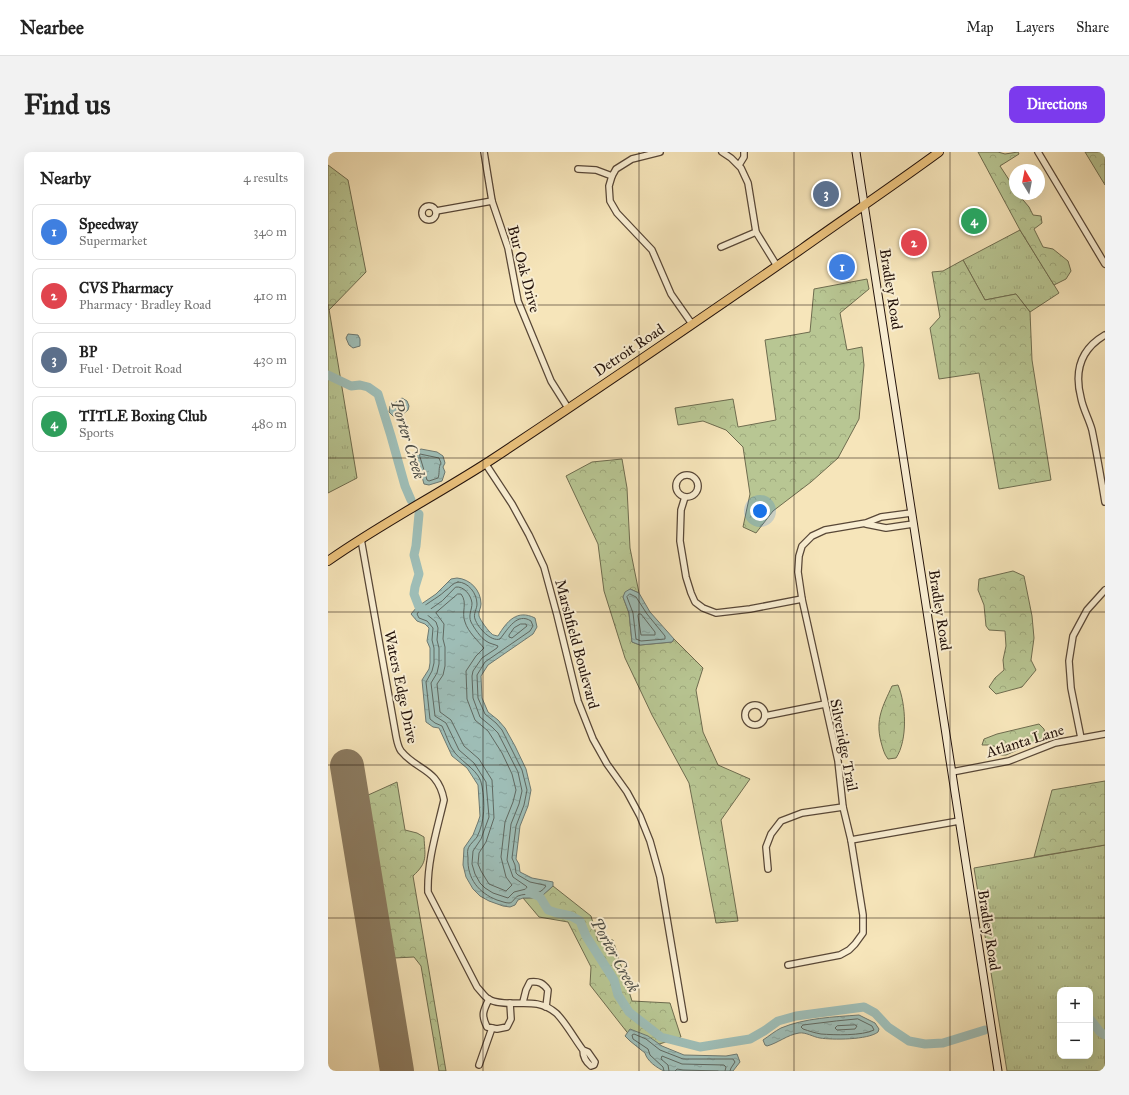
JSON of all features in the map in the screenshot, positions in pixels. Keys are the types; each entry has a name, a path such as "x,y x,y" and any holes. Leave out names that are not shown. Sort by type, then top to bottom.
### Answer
{"main road":[{"name":"Detroit Road","path":"328,561 361,539 486,463 777,266 939,152"}],"street":[{"name":"Bur Oak Drive","path":"484,152 492,201 509,252 519,305 551,380 568,408"},
{"path":"660,152 632,159 616,169 612,176 610,186 610,201 617,213 652,250 671,294 692,324"},
{"path":"722,152 741,168 748,183 756,232 777,266"},
{"path":"739,165 744,157 744,152"},
{"name":"Bradley Road","path":"856,152 998,1071"},
{"path":"1038,152 1105,264"},
{"path":"578,169 596,170 612,176"},
{"path":"436,211 492,201"},
{"path":"721,247 756,232"},
{"path":"1105,335 1086,350 1079,365 1078,382 1081,398 1091,427 1099,460 1105,502"},
{"name":"Marshfield Boulevard","path":"486,463 516,510 544,567 578,701 593,739 607,764 627,792 640,816 650,841 660,877 684,1019"},
{"path":"685,497 681,510 680,541 686,577 695,602 703,608 716,613 750,609 802,599"},
{"name":"Silveridge Trail","path":"788,966 840,955 849,950 863,933 863,915 851,840 843,807 838,761 802,599 798,572 799,556 802,546 812,536 825,530 866,524 881,518 911,513"},
{"name":"Silveridge Trail","path":"866,524 886,528 913,524"},
{"name":"Waters Edge Drive","path":"361,539 396,736 400,750 409,759 431,774 438,781 444,800 427,880 428,892 477,987 489,999"},
{"path":"1081,738 1071,688 1069,661 1073,636 1087,610 1105,590"},
{"path":"765,716 825,704"},
{"name":"Atlanta Lane","path":"952,772 1009,762 1055,743 1105,734"},
{"path":"768,869 766,848 771,834 781,821 802,813 843,807"},
{"path":"851,840 959,821"},
{"path":"523,1002 530,982 537,981 543,983 548,990 546,1007"},
{"path":"510,1003 511,1019 507,1027 497,1029 487,1027 483,1018 489,999 510,1003 536,1003 556,1013 583,1050"},
{"path":"479,1065 492,1028"}],"green space":[{"path":"978,152 998,152 1005,154 1018,152 1019,154 1000,166 1009,180 1009,200 1023,200 1033,215 1041,216 1042,223 1034,229 1043,247 1053,249 1068,261 1071,271 1066,279 1054,285 1020,230"},
{"path":"1085,152 1105,152 1105,185"},
{"path":"328,165 348,180 366,272 329,310 328,304"},
{"path":"1020,230 1059,293 1030,312 1016,294 985,300 963,260"},
{"path":"963,260 985,300 1016,294 1030,312 1032,360 1051,480 999,489 979,373 939,379 930,328 940,317 932,272 943,271"},
{"path":"867,279 869,289 840,313 847,350 862,347 864,365 859,419 838,458 811,482 773,511 756,533 743,527 750,494 743,447 726,430 703,421 678,425 675,408 733,399 738,427 776,420 765,340 810,332 814,289"},
{"path":"328,303 357,478 328,493"},
{"path":"622,459 627,488 630,548 639,593 630,589 623,597 629,613 632,642 640,645 672,642 674,639 703,668 696,690 703,732 718,765 750,779 721,820 738,921 716,923 689,783 652,715 625,658 604,591 598,544 566,476 592,462"},
{"path":"1013,571 1024,576 1032,616 1034,638 1031,660 1036,670 1022,687 996,694 989,687 995,678 1004,670 1003,660 1006,646 1005,631 989,630 986,626 984,605 978,590 979,579"},
{"path":"898,685 903,702 904,732 900,750 896,758 888,759 879,734 879,719 892,686"},
{"path":"1039,724 1044,729 1045,735 1040,740 1006,755 1000,755 997,747 982,745 984,739 997,734"},
{"path":"1105,781 1105,845 1034,857 1052,790"},
{"path":"397,782 405,830 417,833 424,837 425,850 423,863 413,876 446,1071 439,1071 421,966 414,957 394,958 366,796"},
{"path":"1105,845 1105,1071 1007,1071 974,868"},
{"path":"553,886 591,916 598,941 613,940 632,1001 670,1003 681,1037 641,1050 590,985 591,967 568,922 539,917 523,898 540,896"}],"water":[{"path":"348,334 358,335 360,339 360,346 353,348 349,345 346,338"},
{"path":"402,398 407,401 409,406 408,410 399,417 393,416 389,412 390,406"},
{"path":"421,449 437,452 443,456 445,463 443,467 445,472 442,481 429,485 424,484 416,455 417,451"},
{"path":"457,578 470,583 477,590 481,599 479,616 492,634 498,636 509,621 523,615 535,618 537,627 533,634 488,665 481,676 482,698 488,712 505,728 515,746 526,769 531,790 528,806 520,826 516,859 519,864 520,872 532,878 553,882 553,886 542,896 537,898 523,898 518,900 515,905 510,907 489,901 480,896 473,889 466,877 463,865 464,848 473,835 480,816 478,785 467,768 452,756 439,728 433,727 426,722 422,680 429,669 430,663 430,648 427,641 429,628 425,624 417,621 411,614 417,607 436,594 451,579"},
{"path":"630,589 639,593 650,612 674,639 672,642 640,645 632,642 629,613 623,597 625,592"},
{"path":"859,1015 875,1023 879,1029 878,1032 866,1037 841,1039 820,1038 799,1033 790,1035 767,1046 763,1040 781,1028 800,1022 819,1018"},
{"path":"630,1029 648,1036 662,1046 684,1055 726,1056 737,1054 740,1062 733,1071 664,1071 653,1064 645,1053 625,1036"}],"waterway":[{"name":"Porter Creek","path":"328,375 351,386 360,385 368,387 378,394 405,486 411,500"},
{"name":"Porter Creek","path":"419,514 414,555 419,574 414,594 419,607 427,611"},
{"name":"Porter Creek","path":"529,892 540,897 548,910 571,916 580,921 586,936 614,980 618,995 629,1012 661,1037 700,1047 750,1039 778,1021 796,1016 864,1007 875,1013 888,1027 909,1041 925,1044 943,1043 985,1030"},
{"name":"Porter Creek","path":"1093,1023 1100,1032 1105,1035"}],"runway":[{"path":"347,766 397,1071"}],"place":[{"name":"BP","path":"826,194"},
{"name":"TITLE Boxing Club","path":"974,221"},
{"name":"CVS Pharmacy","path":"914,243"},
{"name":"Speedway","path":"842,267"}]}
